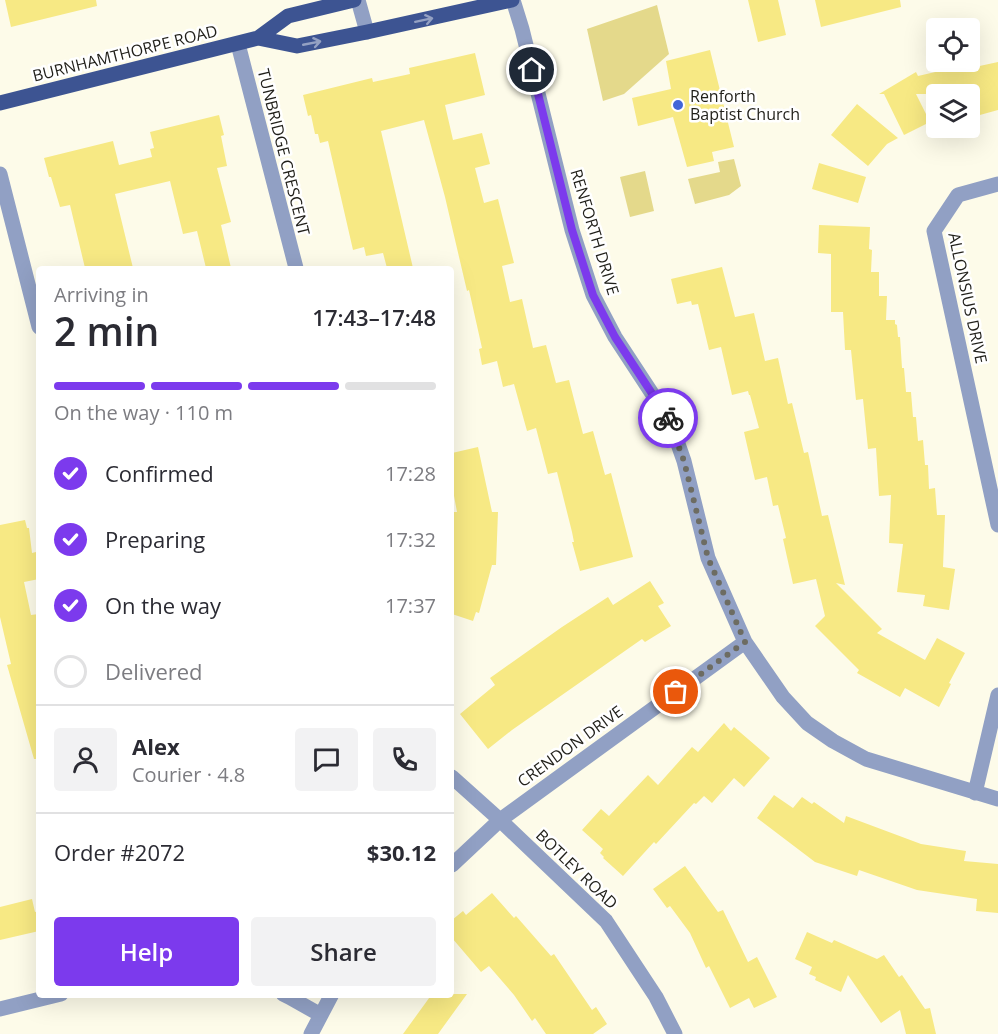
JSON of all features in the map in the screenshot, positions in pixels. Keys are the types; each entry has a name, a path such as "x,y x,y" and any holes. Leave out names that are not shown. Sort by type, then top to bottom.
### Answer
{"main road":[{"name":"BURNHAMTHORPE ROAD","path":"0,103 238,44 258,38 288,16 356,0"},
{"name":"BURNHAMTHORPE ROAD","path":"258,38 297,46 512,0"}],"street":[{"path":"356,0 367,32"},
{"name":"RENFORTH DRIVE","path":"512,0 522,29 572,230 593,295 615,337 670,421 684,461 708,558 745,642 783,697 807,723 833,741 866,759 998,799"},
{"name":"TUNBRIDGE CRESCENT","path":"238,44 295,266"},
{"path":"0,174 36,315"},
{"name":"ALLONSIUS DRIVE","path":"998,184 958,195 934,231 998,525"},
{"name":"CRENDON DRIVE","path":"454,863 500,820 745,642"},
{"path":"975,793 998,696"},
{"name":"BOTLEY ROAD","path":"454,779 606,921 656,997 675,1034"},
{"path":"0,1009 45,998"},
{"path":"291,998 321,1015"},
{"path":"311,1034 330,998"}],"shaded area":[{"path":"657,5 669,54 624,94 603,101 587,29"},
{"path":"734,159 741,186 729,195 695,204 688,179 720,172 718,162"},
{"path":"645,171 654,211 630,217 620,177"}],"building":[{"path":"5,0 96,0 97,6 11,27"},
{"path":"748,0 778,0 786,35 758,42"},
{"path":"815,0 900,0 901,7 821,27"},
{"name":"Renforth Baptist Church","path":"710,50 734,147 712,152 714,161 687,167 673,117 638,126 632,98 671,89 666,61"},
{"path":"475,53 485,95 445,105 453,140 482,133 490,164 475,168 484,203 498,199 514,263 502,266 510,302 522,299 533,348 546,345 556,383 569,380 583,434 593,431 605,475 611,473 633,557 580,571 557,472 548,474 536,428 527,431 514,384 503,387 497,361 482,365 479,349 482,348 469,290 467,291 424,120 381,131 413,266 386,266 383,253 366,256 364,247 353,250 328,141 320,143 318,134 315,134 303,95 372,78 373,82 410,74 409,68"},
{"path":"998,62 998,110 980,115 980,84 926,84 926,94 916,94 926,114 926,124 904,135 884,94 879,94 916,72 918,76 935,72 980,72 980,66"},
{"path":"857,104 898,138 887,144 868,166 831,135"},
{"path":"219,115 224,135 221,136 227,166 217,168 231,222 221,225 231,266 206,266 197,231 183,234 170,181 115,194 133,266 85,266 70,205 60,207 44,158 113,141 119,165 152,157 150,149 154,148 150,132"},
{"path":"819,163 866,177 858,203 812,189"},
{"path":"819,225 870,227 871,272 879,272 879,296 887,296 886,320 895,320 897,325 906,392 911,392 918,441 923,440 925,465 928,465 929,489 935,488 937,515 945,515 943,567 955,569 949,610 923,606 925,595 897,592 903,544 889,543 891,495 879,496 876,448 868,449 863,399 856,400 851,350 845,350 843,312 831,312 831,254 818,253"},
{"path":"722,267 735,317 754,313 765,361 778,358 788,404 792,403 804,453 808,452 822,516 828,515 845,585 836,583 882,629 877,633 925,660 937,638 965,653 939,707 905,688 900,697 857,673 859,670 815,626 825,616 816,579 793,584 778,505 773,506 767,477 755,480 744,432 759,428 750,395 748,391 732,395 721,347 709,350 698,304 692,305 691,301 677,304 671,279"},
{"path":"478,447 492,512 498,512 496,565 492,565 479,613 476,612 473,621 454,615 454,512 457,512 454,496 454,453"},
{"path":"25,520 29,528 32,553 36,552 36,580 24,582 31,615 36,614 36,759 34,759 7,665 11,664 0,617 0,525"},
{"path":"650,581 664,603 658,606 671,626 645,642 642,639 488,749 460,714 495,685 490,678 608,597 613,605"},
{"path":"724,723 731,731 734,727 770,758 744,787 734,778 712,803 704,796 696,804 694,803 623,876 603,858 600,853 603,849 582,830 601,809 609,816 648,775 658,785 692,747 698,752"},
{"path":"774,795 793,808 802,797 812,804 814,802 844,823 846,816 921,844 966,851 964,861 998,864 998,913 976,911 977,899 917,890 859,870 857,876 815,862 757,818"},
{"path":"685,866 718,912 723,910 748,962 757,957 777,997 754,1008 749,998 730,1008 709,966 706,968 690,933 670,906 667,908 653,889"},
{"path":"492,893 551,956 554,954 592,1010 596,1007 607,1024 593,1034 546,1034 535,1018 532,1021 514,995 489,966 481,972 454,940 454,918 463,911 466,915"},
{"path":"32,899 36,912 36,932 0,940 0,907"},
{"path":"807,932 832,943 834,940 877,959 884,955 899,977 902,975 925,1009 930,1008 936,1034 906,1034 900,1010 881,1023 848,975 841,992 815,980 816,977 809,974 812,967 795,959"},
{"path":"454,994 467,994 438,1034 403,1034 429,998 454,998"}],"way so far":[{"path":"668,418 684,461 708,558 745,642 676,692"}],"place":[{"name":"Renforth Baptist Church","path":"678,105"}],"route":[{"path":"532,70 572,230 593,295 615,337 668,418"}]}
